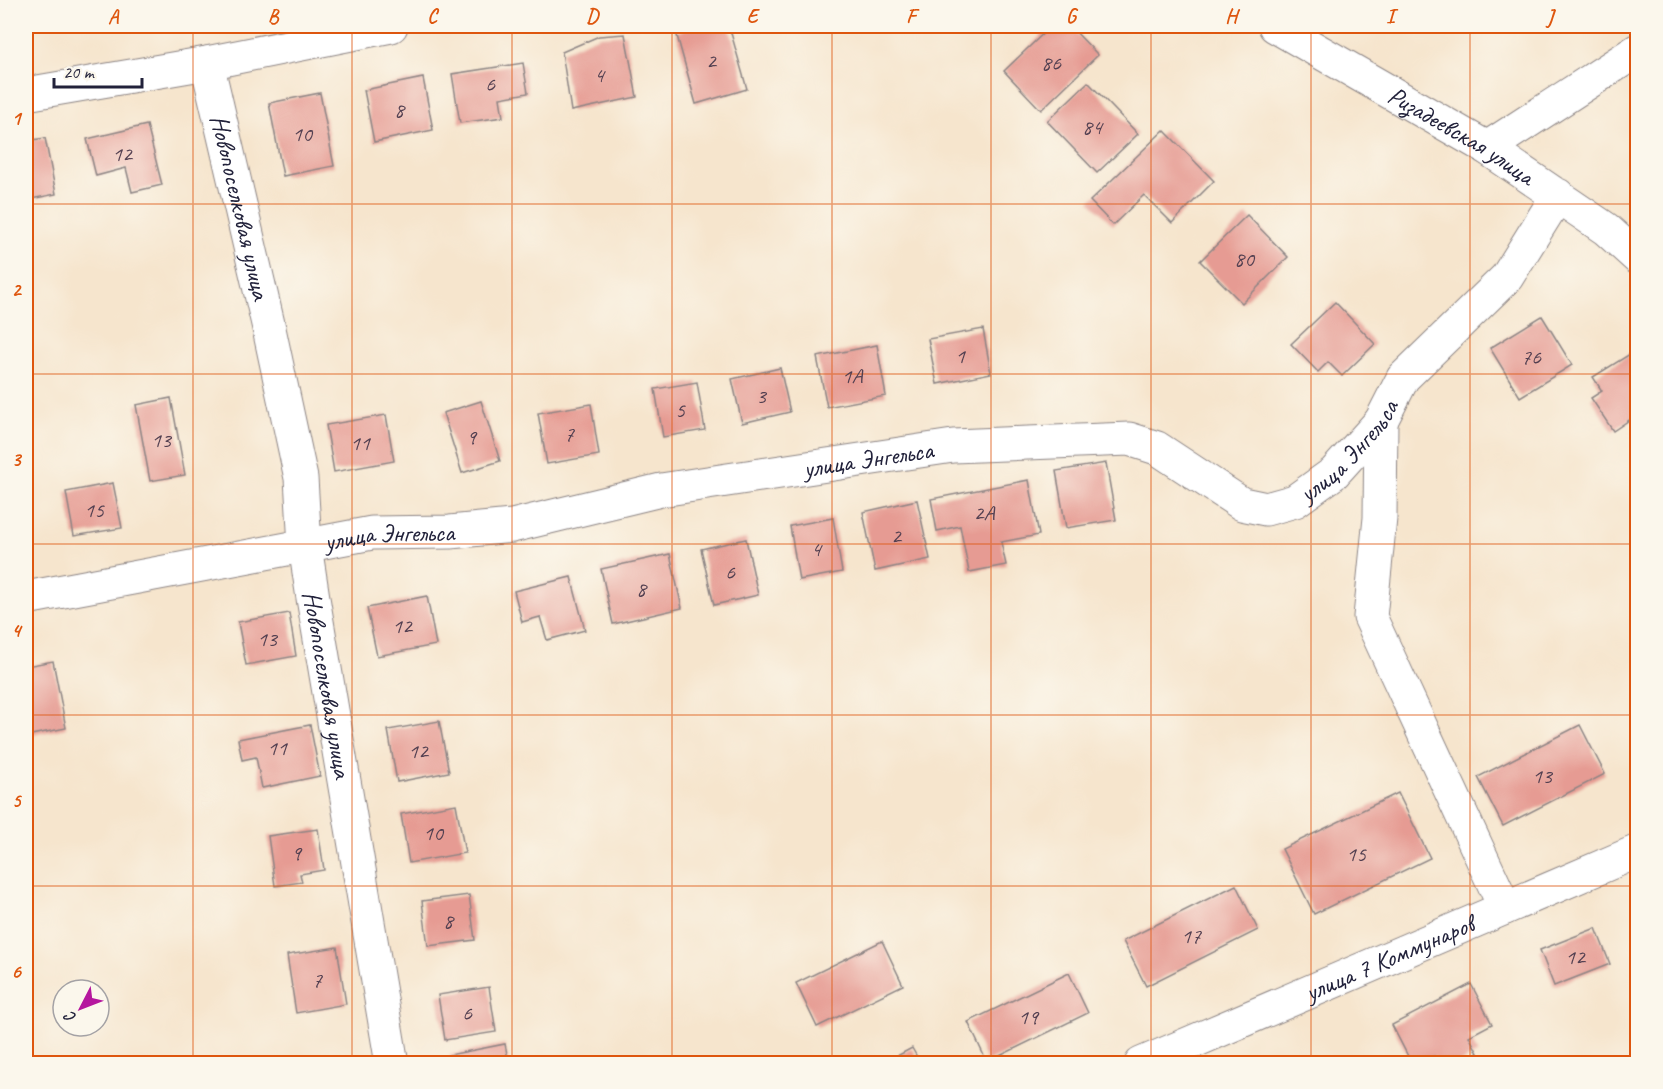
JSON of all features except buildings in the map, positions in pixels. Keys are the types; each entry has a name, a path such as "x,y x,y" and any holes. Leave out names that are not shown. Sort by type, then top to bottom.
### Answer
{"street":[{"path":"26,94 207,63 391,26"},
{"name":"Ризадеевская улица","path":"1275,26 1487,148 1606,229 1638,258"},
{"path":"1487,148 1638,50"},
{"name":"Новопоселковая улица","path":"207,63 268,324 301,478 305,546 392,1064"},
{"name":"улица Энгельса","path":"26,598 372,533 450,532 512,526 662,490 953,446 1130,439 1157,448 1242,504 1266,508 1295,501 1334,473 1381,421 1403,378 1507,277 1558,195"},
{"path":"1381,421 1380,518 1370,617 1505,908"},
{"name":"улица 7 Коммунаров","path":"1141,1064 1638,851"}]}
